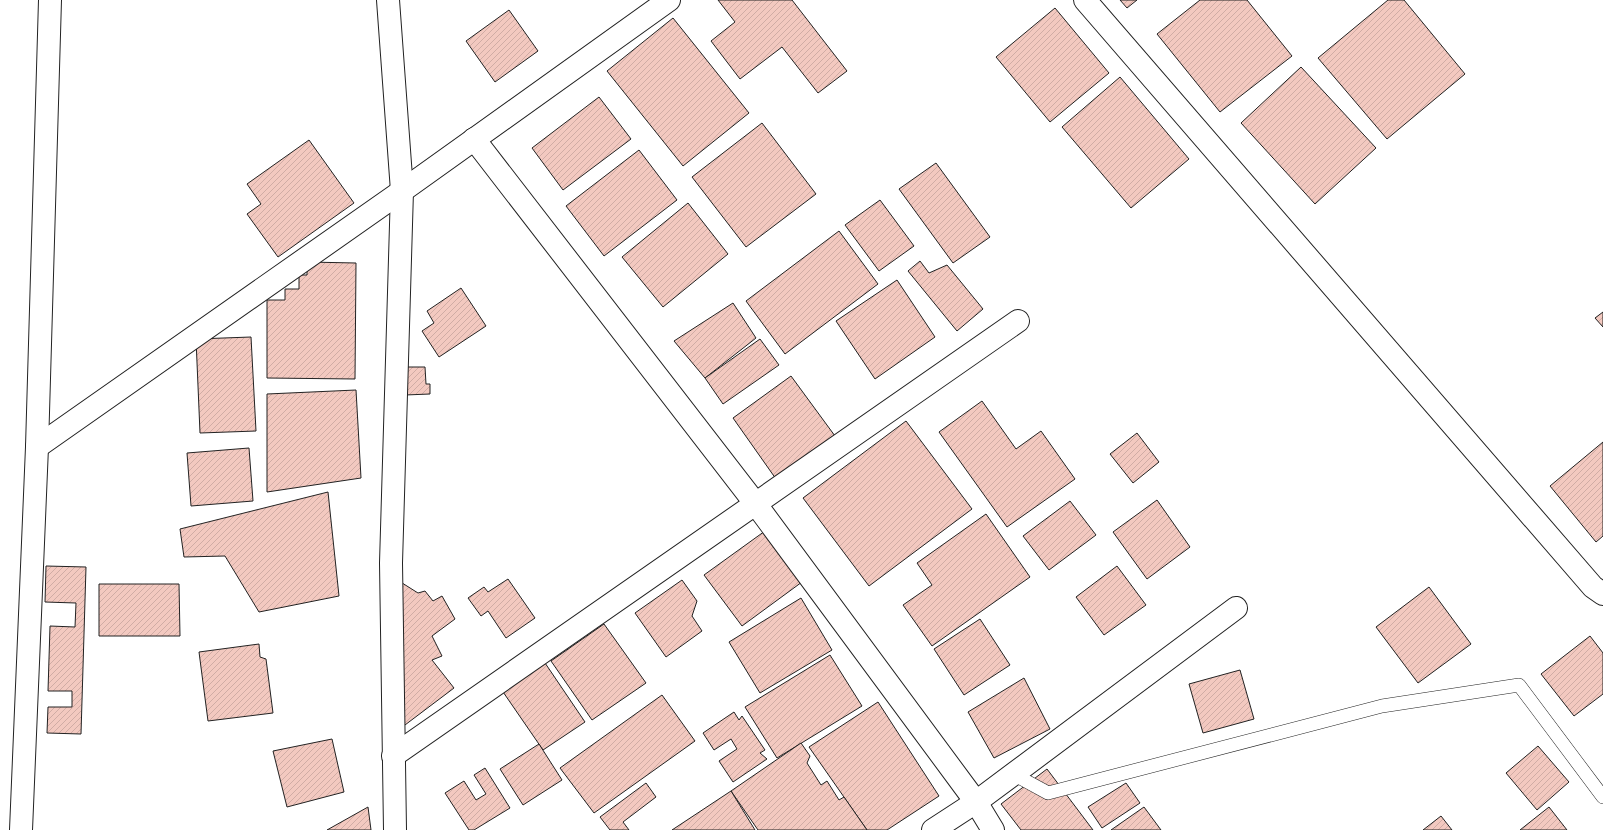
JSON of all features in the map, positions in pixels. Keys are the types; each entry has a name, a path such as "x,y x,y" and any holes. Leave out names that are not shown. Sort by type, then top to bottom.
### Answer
{"street":[{"path":"21,830 37,447 50,0"},
{"path":"388,0 402,191 391,563 395,830"},
{"path":"37,447 402,191 669,0"},
{"path":"1085,0 1593,587 1603,594"},
{"path":"474,139 755,503 976,802 993,830"},
{"path":"393,756 755,503 1018,322"},
{"path":"933,830 976,802 1236,608"}],"lane":[{"path":"1013,774 1048,794 1382,706 1519,685 1603,797"}],"building":[{"path":"718,0 792,0 847,71 818,93 782,47 740,79 711,41 735,22"},
{"path":"1120,0 1137,0 1127,8"},
{"path":"1200,0 1247,0 1292,56 1220,112 1157,34"},
{"path":"1388,0 1404,0 1465,74 1387,139 1318,58"},
{"path":"1055,8 1109,73 1050,122 996,57"},
{"path":"509,10 538,51 495,82 466,41"},
{"path":"673,18 749,113 683,166 607,71"},
{"path":"1301,67 1376,148 1315,204 1241,123"},
{"path":"1120,77 1189,159 1131,208 1062,127"},
{"path":"599,97 631,139 563,190 532,148"},
{"path":"762,123 816,194 746,247 692,177"},
{"path":"309,140 354,203 278,257 247,214 261,204 247,184"},
{"path":"639,150 677,200 604,256 566,206"},
{"path":"936,163 990,237 953,263 899,189"},
{"path":"880,200 914,246 879,271 845,225"},
{"path":"688,203 728,254 663,307 622,257"},
{"path":"839,231 878,284 785,354 746,301"},
{"path":"920,261 929,273 947,265 983,309 957,331 908,271"},
{"path":"307,262 356,263 355,379 267,378 267,300 285,300 285,289 299,289 299,275 307,275"},
{"path":"897,280 935,337 875,379 836,321"},
{"path":"461,288 486,326 439,357 422,331 434,323 427,311"},
{"path":"733,303 756,338 705,378 674,341"},
{"path":"1603,312 1603,327 1595,318"},
{"path":"251,337 256,431 200,433 196,339"},
{"path":"760,339 779,365 723,404 705,378"},
{"path":"405,367 425,367 426,384 430,384 430,394 405,395"},
{"path":"791,376 835,436 776,479 733,418"},
{"path":"356,390 361,478 267,492 267,394"},
{"path":"982,401 1016,449 1041,431 1075,479 1007,527 939,432"},
{"path":"906,421 972,509 869,586 803,498"},
{"path":"1137,433 1159,462 1133,483 1110,454"},
{"path":"1603,442 1603,536 1596,542 1550,486"},
{"path":"249,448 253,501 191,506 187,453"},
{"path":"328,492 339,596 259,612 225,556 184,557 180,529"},
{"path":"1157,500 1190,547 1147,579 1113,532"},
{"path":"1070,501 1096,535 1049,570 1023,536"},
{"path":"986,514 1030,577 932,646 903,605 932,585 917,563"},
{"path":"765,531 802,582 742,626 704,575"},
{"path":"46,566 86,567 81,734 47,733 48,707 72,707 72,691 48,691 50,626 75,627 76,603 45,602"},
{"path":"1117,566 1146,605 1104,635 1076,597"},
{"path":"508,579 535,618 506,638 488,611 481,616 468,598 484,587 488,592"},
{"path":"682,580 697,601 692,616 702,631 666,657 635,613"},
{"path":"399,581 418,593 425,591 433,601 442,596 455,619 432,636 442,656 432,660 454,688 401,728"},
{"path":"99,584 179,584 180,636 99,636"},
{"path":"1429,587 1471,644 1418,683 1376,627"},
{"path":"801,598 832,650 760,693 729,642"},
{"path":"980,619 1010,665 964,695 934,649"},
{"path":"604,624 646,683 592,720 551,661"},
{"path":"1590,636 1603,653 1603,694 1574,716 1541,674"},
{"path":"259,644 260,657 266,659 273,713 208,721 199,652"},
{"path":"830,655 862,706 777,758 745,707"},
{"path":"543,660 585,722 543,750 501,689"},
{"path":"1240,670 1254,719 1203,733 1189,684"},
{"path":"1024,678 1050,729 994,758 968,712"},
{"path":"662,695 695,741 594,813 560,768"},
{"path":"878,702 939,796 887,830 867,830 809,747"},
{"path":"734,712 739,720 742,716 765,750 760,753 767,759 733,782 719,761 737,749 731,739 714,750 703,733"},
{"path":"332,739 344,792 287,807 273,751"},
{"path":"801,743 810,756 807,763 821,785 827,781 839,800 844,797 867,830 758,830 731,791"},
{"path":"539,744 562,780 523,805 500,769"},
{"path":"1538,746 1569,782 1537,810 1506,773"},
{"path":"485,768 510,808 474,830 469,830 445,793 464,781 476,800 486,794 474,775"},
{"path":"1047,769 1093,830 1021,830 1001,804"},
{"path":"646,783 656,797 623,822 629,830 610,830 600,817"},
{"path":"1126,783 1140,803 1102,828 1088,807"},
{"path":"731,791 755,830 672,830"},
{"path":"368,807 371,830 327,830"},
{"path":"1144,807 1161,830 1111,830"},
{"path":"1549,807 1567,830 1520,830"},
{"path":"1441,816 1452,830 1423,830"}]}
